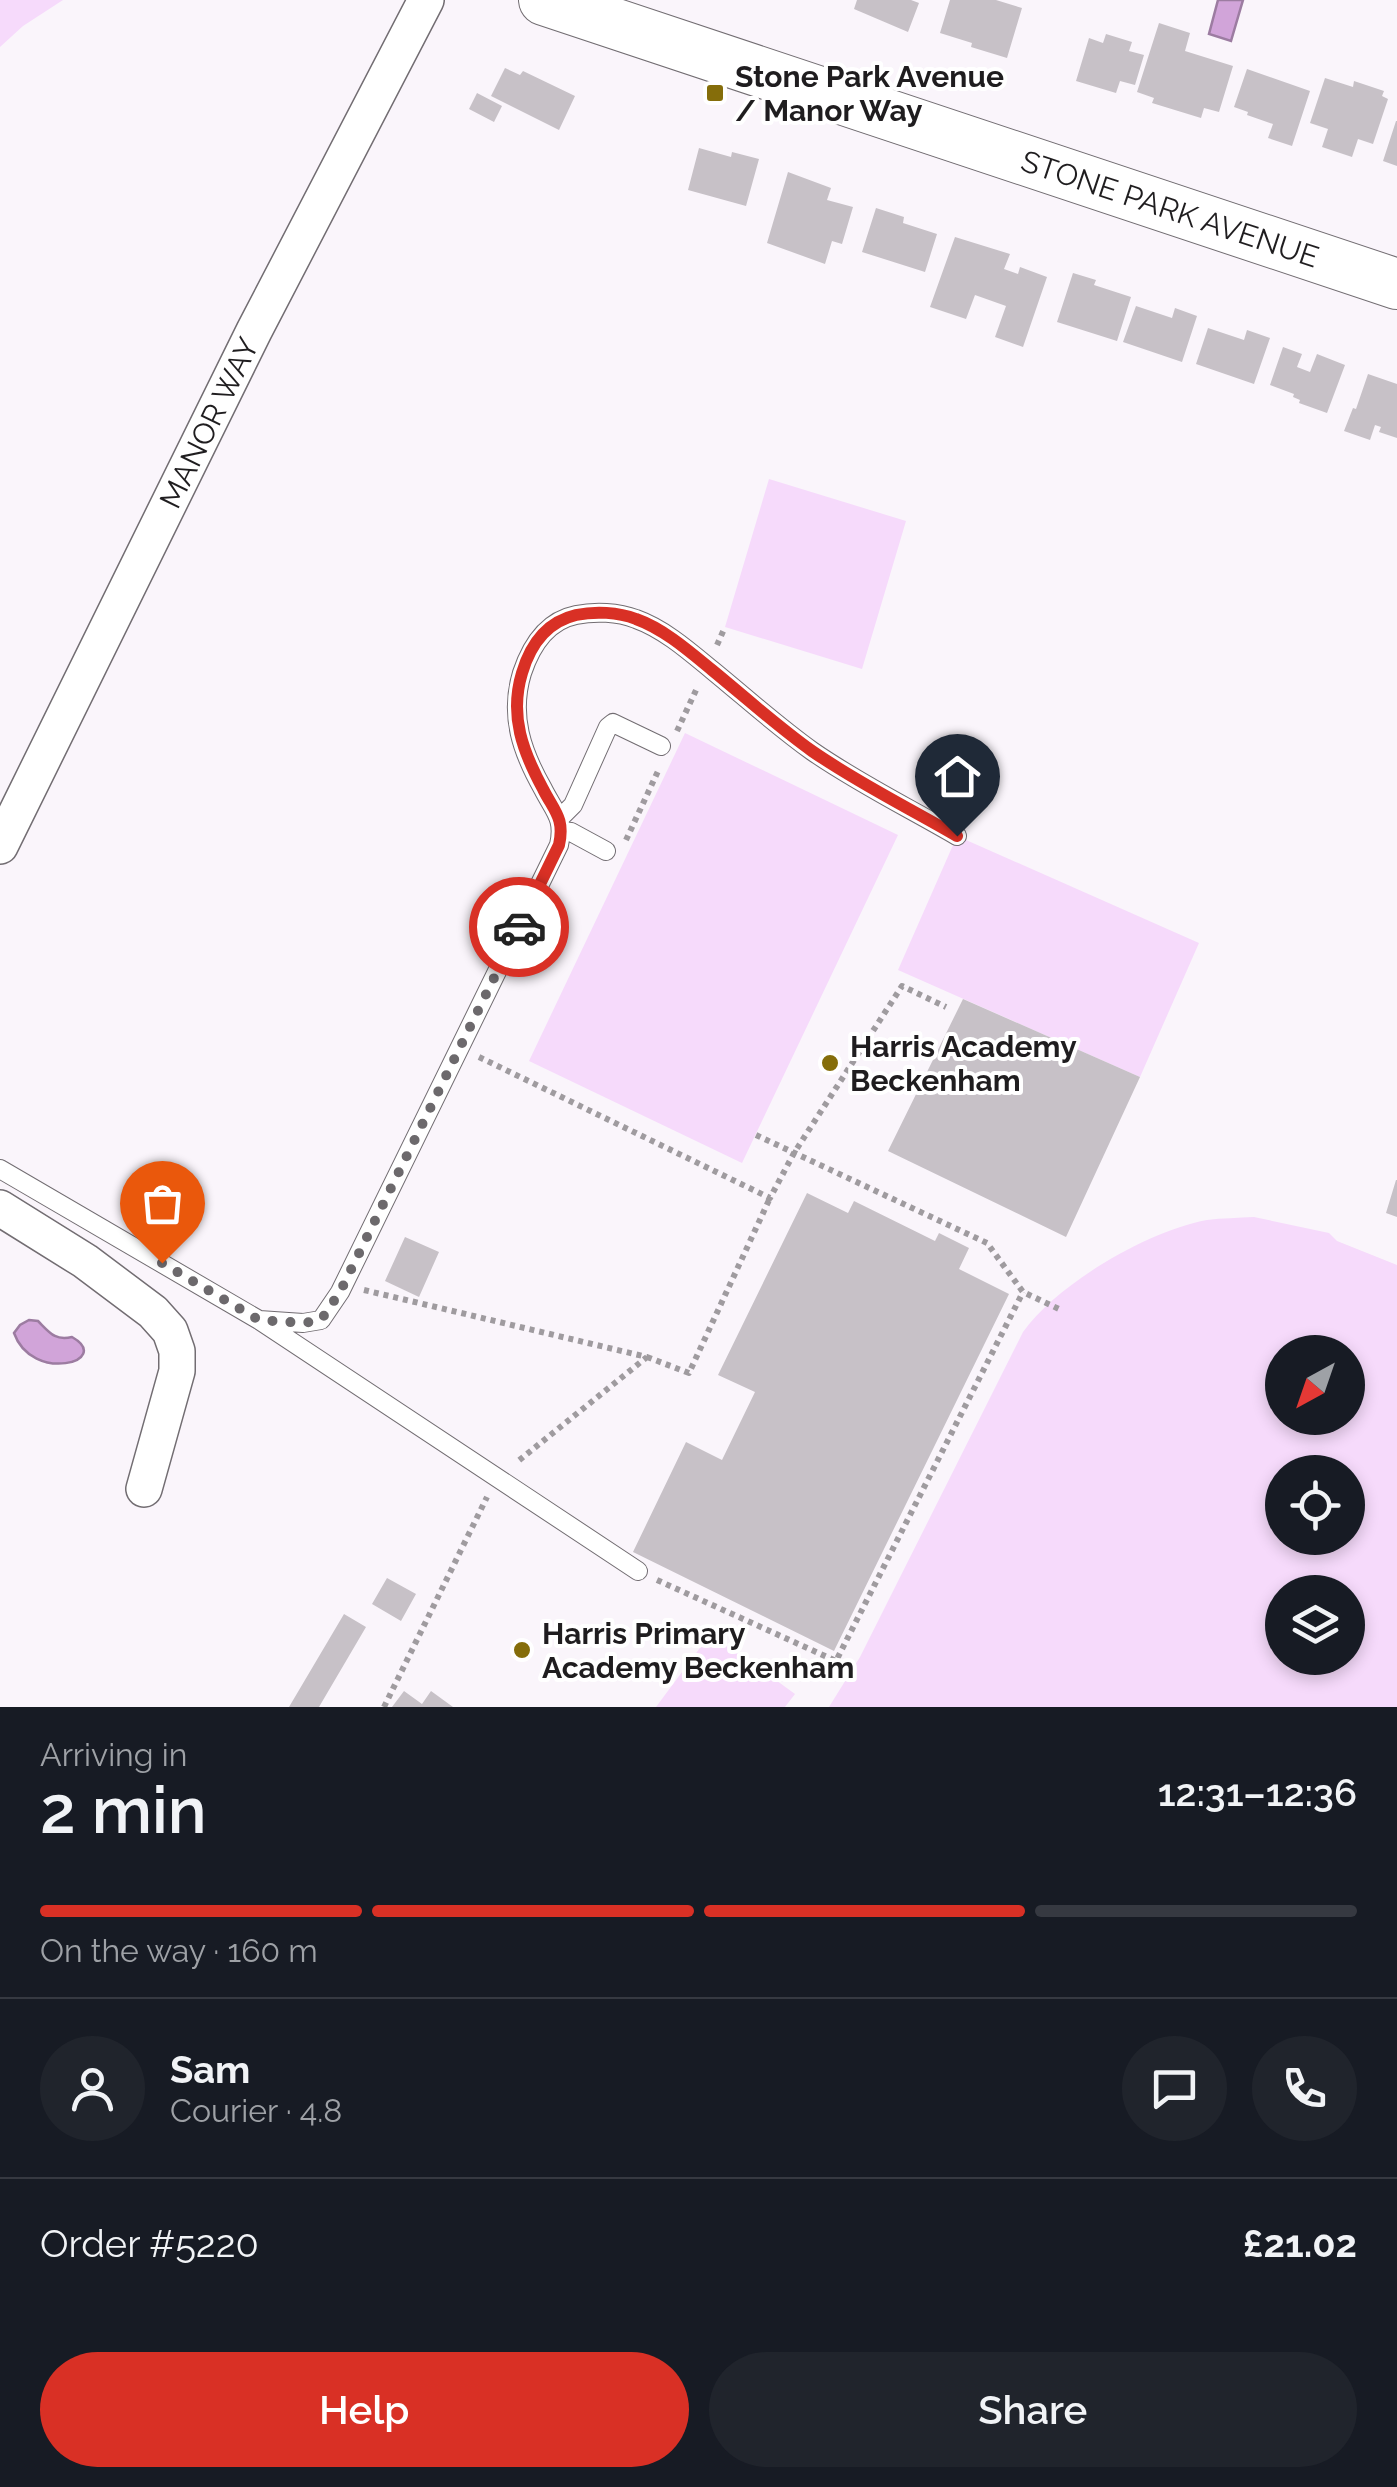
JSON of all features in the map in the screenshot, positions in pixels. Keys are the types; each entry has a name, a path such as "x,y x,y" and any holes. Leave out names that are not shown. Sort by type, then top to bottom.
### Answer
{"street":[{"name":"MANOR WAY","path":"0,846 254,331 426,0"},
{"name":"STONE PARK AVENUE","path":"544,0 1397,284"},
{"path":"0,1208 85,1261 153,1312 170,1330 177,1351 177,1371 144,1489"}],"lane":[{"path":"606,851 561,824 518,731 516,704 531,650 552,625 584,613 636,618 657,629 810,750 957,836"},
{"path":"259,1320 321,1320 343,1285 559,845 561,824 608,727 613,724 661,746"},
{"path":"0,1169 259,1320 638,1571"}],"path":[{"path":"343,1285 647,1357 689,1373 794,1153 902,986 946,1007"},
{"path":"460,1048 770,1198"},
{"path":"756,1134 987,1243 1023,1292 1061,1310"},
{"path":"638,1571 836,1661 1023,1292"},
{"path":"384,1707 496,1478 647,1357"}],"shaded area":[{"path":"0,0 63,0 23,26 0,47"},
{"path":"1218,0 1243,0 1231,41 1209,34"},
{"path":"769,479 906,521 862,669 725,627"},
{"path":"685,733 898,835 742,1163 529,1061"},
{"path":"957,836 1199,943 1140,1077 898,970"},
{"path":"1254,1217 1329,1233 1337,1241 1397,1265 1397,1707 829,1707 860,1657 1023,1332 1058,1295 1106,1262 1158,1235 1207,1220"},
{"path":"29,1320 38,1321 57,1337 72,1337 82,1346 83,1354 66,1363 37,1359 23,1349 14,1333"},
{"path":"711,1633 795,1694 785,1707 656,1707"}],"building":[{"path":"857,0 919,3 908,32 854,9"},
{"path":"950,0 996,0 1022,8 1007,58 940,33"},
{"path":"1159,23 1190,33 1185,51 1233,66 1219,112 1204,108 1201,118 1152,103 1154,98 1137,92"},
{"path":"1106,34 1132,42 1129,51 1144,55 1135,85 1120,81 1116,93 1076,81 1089,38 1103,43"},
{"path":"505,68 520,75 523,71 575,96 559,130 491,96"},
{"path":"1247,69 1310,91 1292,146 1268,138 1273,124 1234,107"},
{"path":"1325,78 1353,87 1354,81 1384,91 1382,96 1388,99 1373,144 1358,139 1352,157 1322,147 1328,129 1310,123"},
{"path":"477,93 502,106 494,122 469,109"},
{"path":"1397,121 1397,166 1383,161"},
{"path":"699,148 731,157 732,152 759,159 746,206 688,190"},
{"path":"788,172 831,188 827,200 853,207 842,244 832,241 825,264 767,243"},
{"path":"876,208 904,217 903,223 937,234 925,272 862,252"},
{"path":"955,237 1010,254 1004,269 1018,274 1020,267 1047,277 1023,347 995,337 1006,306 975,295 966,319 930,307"},
{"path":"1073,273 1096,280 1094,285 1131,297 1117,341 1057,322"},
{"path":"1136,306 1172,318 1175,308 1197,316 1182,362 1123,342"},
{"path":"1208,328 1244,340 1247,330 1270,338 1254,384 1196,364"},
{"path":"1283,347 1302,354 1297,367 1310,372 1317,354 1345,365 1327,413 1299,403 1294,394 1270,385"},
{"path":"1368,374 1397,384 1397,438 1379,432 1381,427 1375,425 1370,440 1344,431"},
{"path":"963,999 1140,1077 1066,1237 888,1151"},
{"path":"1397,1180 1397,1217 1386,1213"},
{"path":"807,1193 848,1213 854,1201 935,1241 939,1233 969,1248 959,1269 1009,1294 834,1651 633,1552 686,1442 722,1460 755,1392 718,1375"},
{"path":"405,1237 439,1252 419,1297 385,1281"},
{"path":"387,1578 416,1594 401,1621 372,1604"},
{"path":"344,1614 366,1627 319,1707 289,1707"},
{"path":"404,1691 422,1704 431,1691 453,1707 392,1707"}],"way so far":[{"path":"162,1263 259,1320 321,1320 340,1292 519,927"}],"place":[{"name":"Stone Park Avenue / Manor Way","path":"715,93"},
{"name":"Harris Academy Beckenham","path":"830,1063"},
{"name":"Harris Primary Academy Beckenham","path":"522,1650"}],"route":[{"path":"519,927 562,831 560,818 524,752 518,731 516,704 522,675 540,636 552,625 584,613 636,618 657,629 810,750 957,836"}]}
